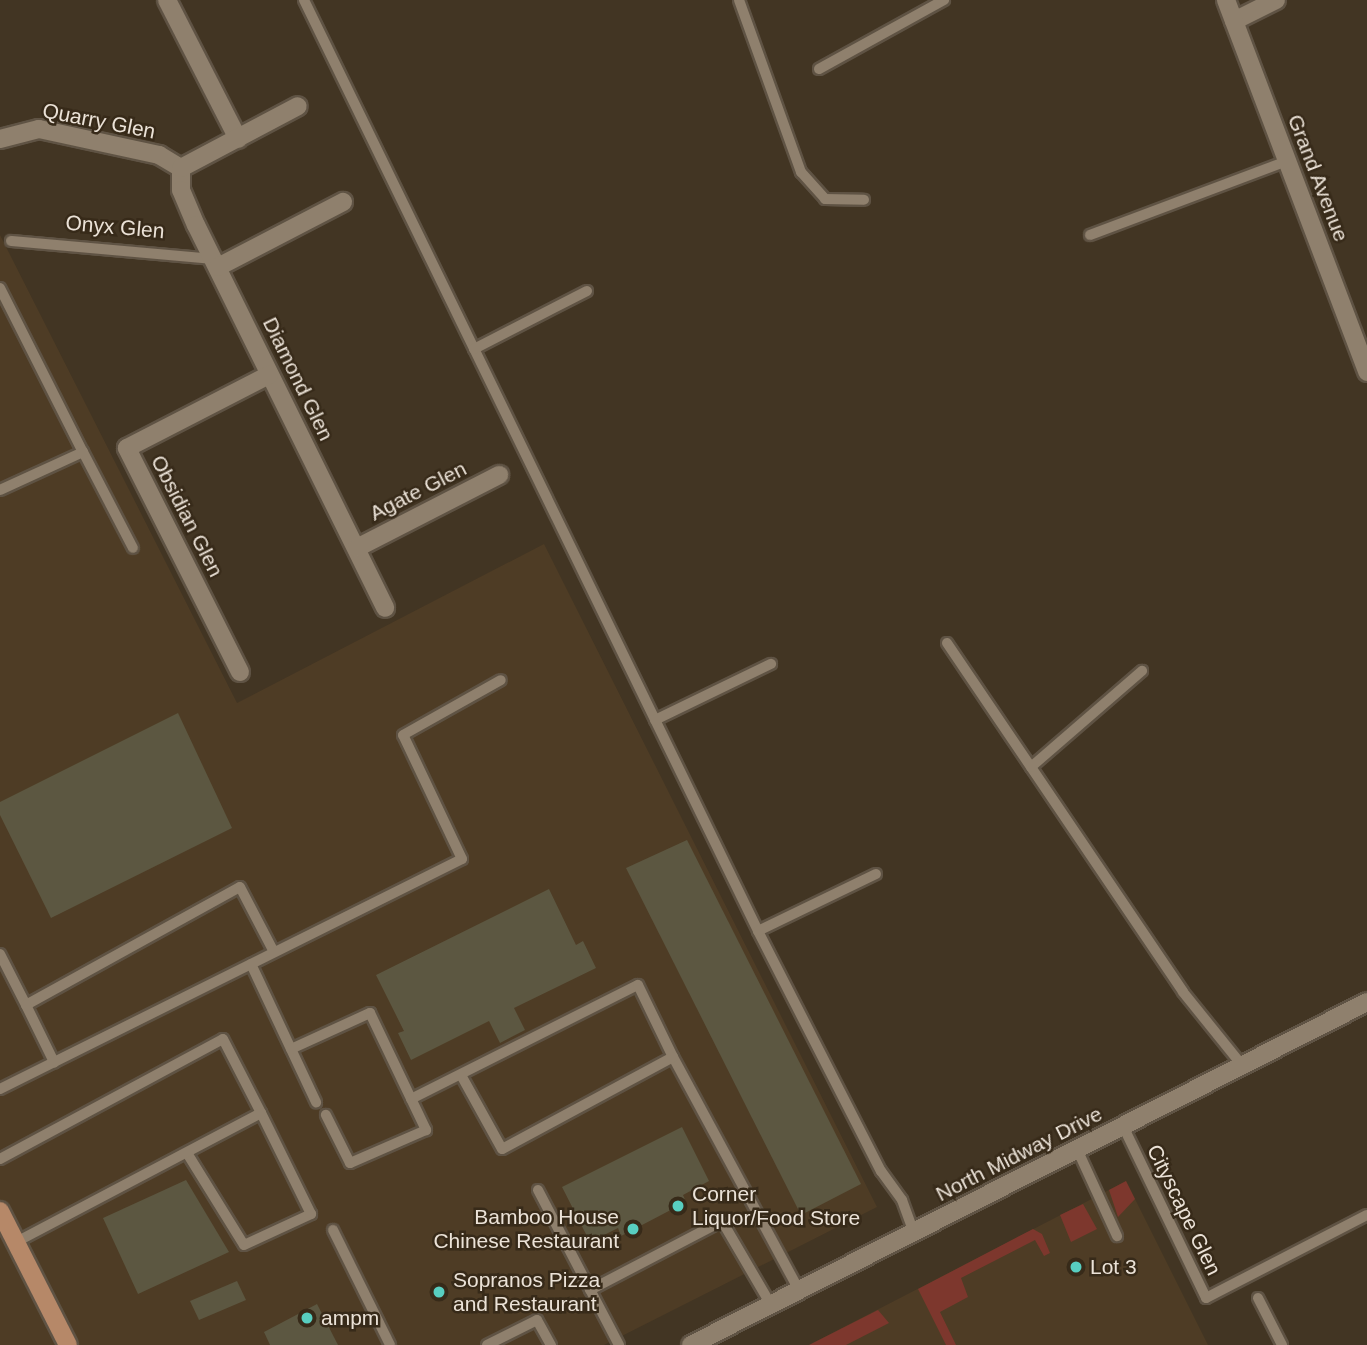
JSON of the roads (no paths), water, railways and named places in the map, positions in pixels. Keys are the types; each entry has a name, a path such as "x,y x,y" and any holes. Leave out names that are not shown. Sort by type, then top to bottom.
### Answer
{"main road":[{"path":"0,1211 68,1345"}],"street":[{"path":"167,0 238,139"},
{"name":"Grand Avenue","path":"1226,0 1367,372"},
{"path":"1234,21 1276,0"},
{"path":"181,168 298,106"},
{"name":"Quarry Glen","path":"0,139 39,129 159,155 181,168"},
{"name":"Diamond Glen","path":"181,168 181,190 385,608"},
{"path":"216,263 343,202"},
{"name":"Obsidian Glen","path":"240,672 127,448 269,375"},
{"name":"Agate Glen","path":"357,548 499,475"},
{"name":"North Midway Drive","path":"691,1345 1367,1002"}],"lane":[{"path":"304,0 758,932 881,1171 902,1200 914,1233"},
{"path":"738,0 801,172 825,199 863,200"},
{"path":"819,69 944,0"},
{"path":"1090,235 1287,161"},
{"name":"Onyx Glen","path":"11,241 216,263"},
{"path":"0,288 133,548"},
{"path":"474,349 587,291"},
{"path":"0,489 83,452"},
{"path":"947,643 1183,992 1242,1065"},
{"path":"655,720 771,664"},
{"path":"1031,768 1142,671"},
{"path":"0,1089 462,859 403,735 501,680"},
{"path":"758,932 876,874"},
{"path":"26,1005 240,887 274,952"},
{"path":"0,954 54,1062"},
{"path":"251,964 316,1102"},
{"path":"411,1099 638,985 673,1057 799,1290"},
{"path":"291,1049 370,1013 426,1130 350,1163 326,1115"},
{"path":"0,1159 223,1039 311,1214 244,1245 187,1153"},
{"path":"461,1075 502,1149 673,1057"},
{"path":"16,1242 261,1113"},
{"name":"Cityscape Glen","path":"1123,1126 1206,1298 1367,1215"},
{"path":"1077,1149 1117,1236"},
{"path":"538,1190 619,1345"},
{"path":"590,1290 722,1221 771,1305"},
{"path":"333,1230 390,1345"},
{"path":"1258,1298 1282,1345"},
{"path":"487,1345 537,1320 551,1345"}],"place":[{"name":"Corner Liquor/Food Store","path":"678,1206"},
{"name":"Bamboo House Chinese Restaurant","path":"633,1229"},
{"name":"Lot 3","path":"1076,1267"},
{"name":"Sopranos Pizza and Restaurant","path":"439,1292"},
{"name":"ampm","path":"307,1318"}]}
